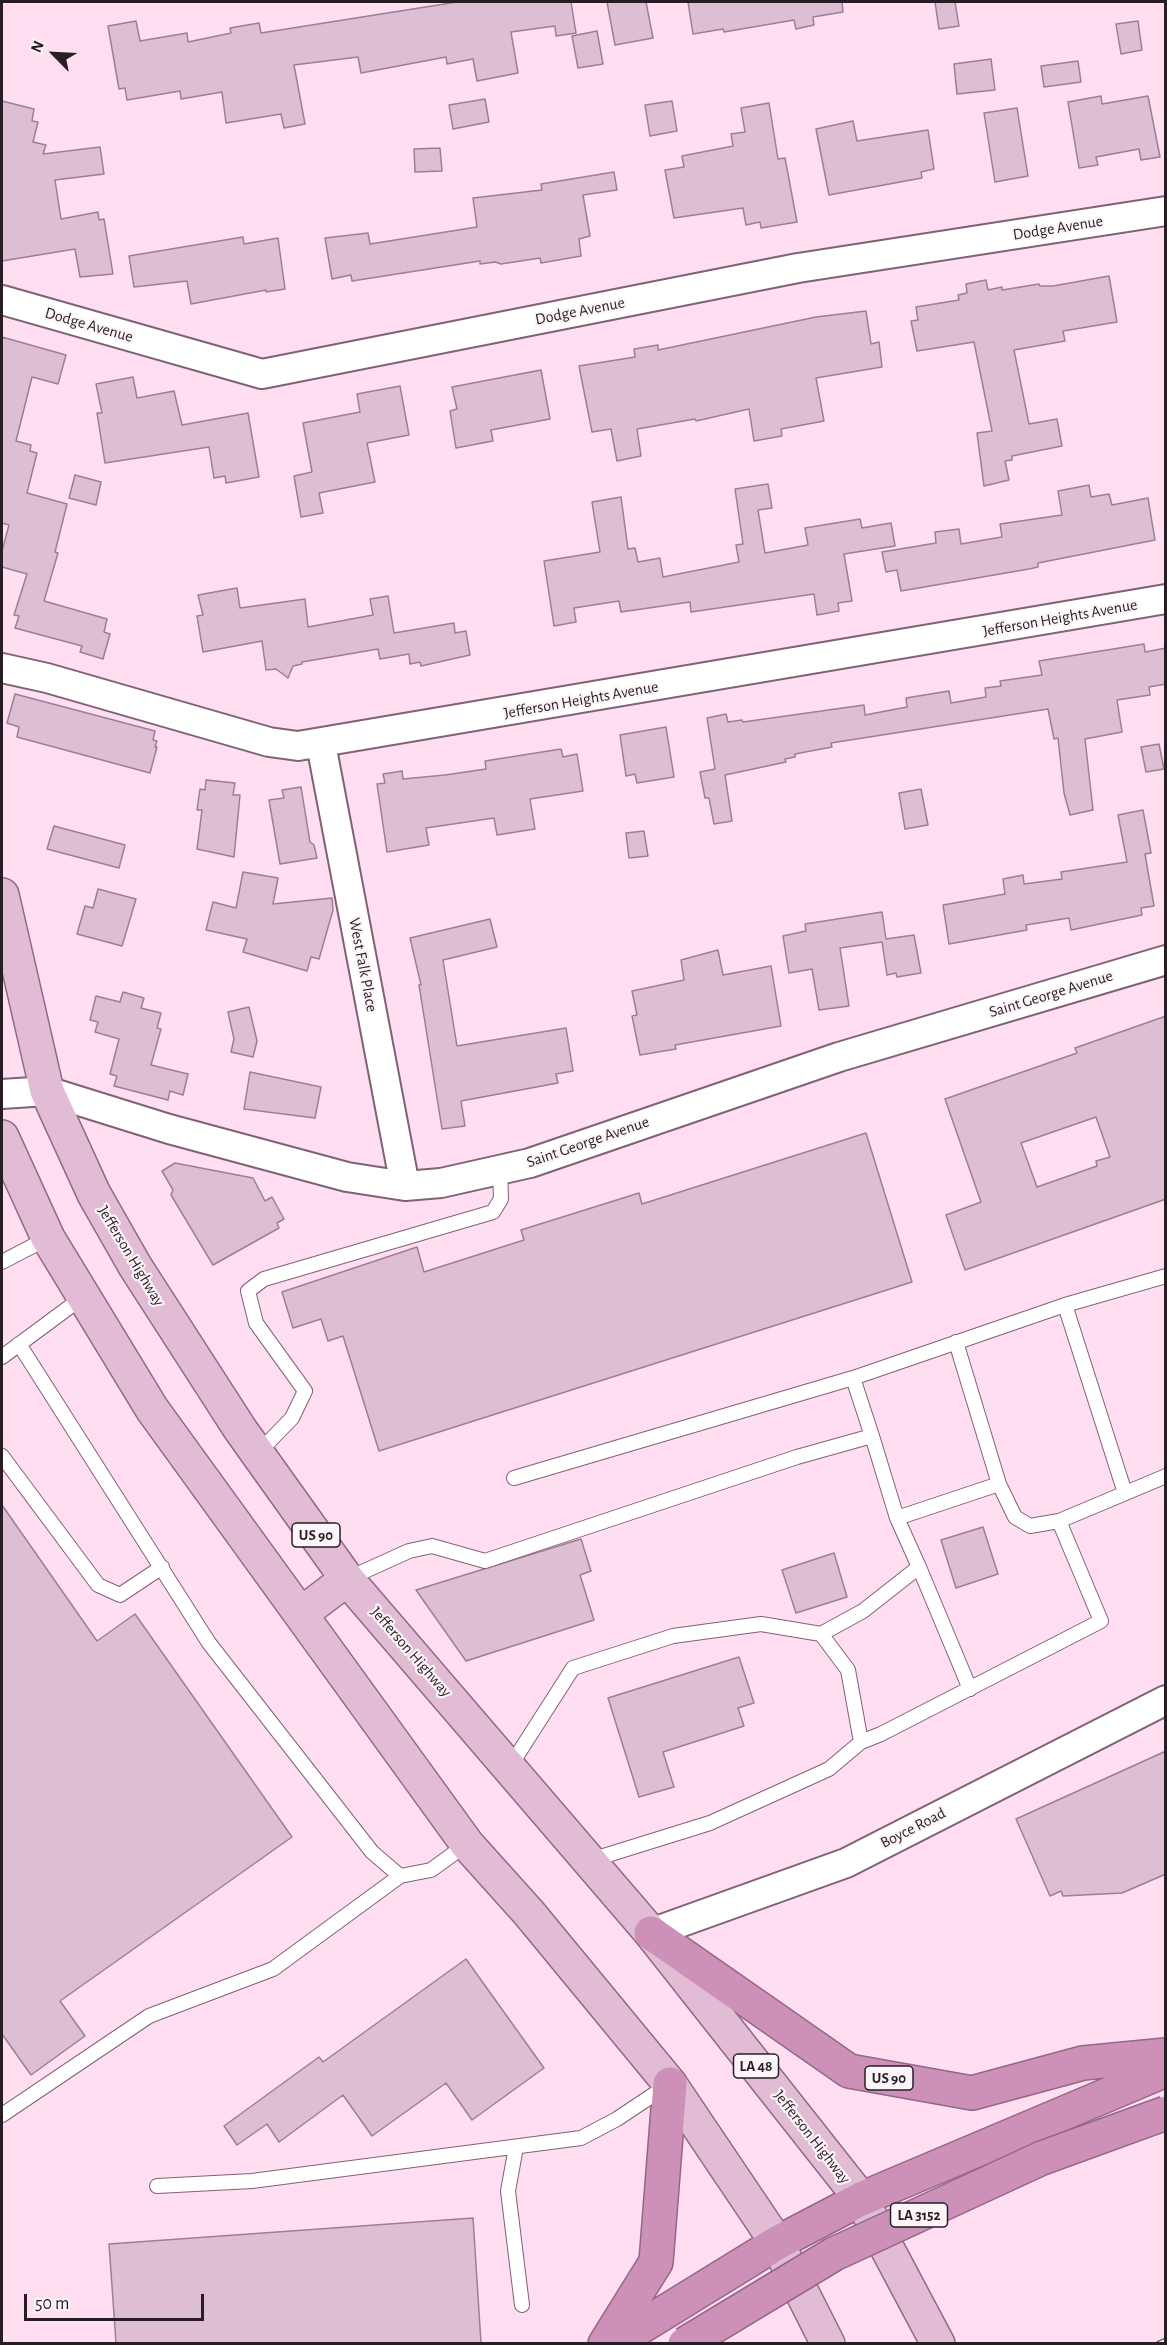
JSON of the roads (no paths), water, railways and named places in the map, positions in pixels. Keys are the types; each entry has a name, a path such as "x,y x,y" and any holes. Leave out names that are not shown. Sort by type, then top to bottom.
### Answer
{"highway":[{"name":"US 90","path":"651,1933 849,2071 972,2093 1083,2063 1166,2055"},
{"path":"613,2343 777,2243 861,2199 1166,2070"},
{"path":"605,2343 656,2262 670,2084"},
{"name":"LA 3152","path":"686,2343 834,2254 1042,2158 1166,2113"}],"main road":[{"name":"Jefferson Highway","path":"2,895 47,1091 93,1194 135,1266 257,1454 347,1579 651,1933 861,2199 938,2343"},
{"path":"2,1137 48,1238 152,1409 467,1844 529,1913 670,2084 777,2243 828,2343"},
{"path":"301,1614 347,1579"}],"street":[{"name":"Dodge Avenue","path":"2,300 262,374 798,268 1166,211"},
{"name":"Jefferson Heights Avenue","path":"2,668 47,678 269,742 298,746 321,744 1166,599"},
{"name":"West Falk Place","path":"321,744 405,1186"},
{"name":"Saint George Avenue","path":"2,1094 47,1091 169,1130 324,1171 405,1186 441,1183 530,1163 839,1057 1166,960"},
{"name":"Boyce Road","path":"651,1933 846,1863 1166,1700"}],"lane":[{"path":"257,1454 292,1418 305,1391 256,1323 248,1291 264,1279 493,1212 501,1199 500,1170"},
{"path":"2,1262 48,1238"},
{"path":"514,1478 853,1378 1065,1305 1166,1275"},
{"path":"2,1358 82,1297"},
{"path":"1065,1305 1125,1493"},
{"path":"956,1342 999,1484 1015,1517 1030,1526 1059,1521 1166,1476"},
{"path":"19,1344 216,1652 372,1852 400,1876"},
{"path":"853,1378 897,1518 970,1689"},
{"path":"347,1579 409,1551 432,1546 485,1561 797,1457 872,1436"},
{"path":"2,1456 98,1585 120,1595 162,1567"},
{"path":"897,1518 999,1484"},
{"path":"589,1861 710,1823 829,1769 861,1742 881,1734 1101,1621 1059,1521"},
{"path":"509,1767 573,1668 673,1636 761,1624 821,1634 863,1611 919,1567"},
{"path":"821,1634 848,1670 861,1742"},
{"path":"2,2115 149,2016 273,1969 400,1876 431,1870 467,1844"},
{"path":"157,2186 252,2181 581,2138 617,2119 670,2084"},
{"path":"516,2147 508,2191 522,2305"}],"railway":[{"path":"1159,2344 1166,2341"}]}
